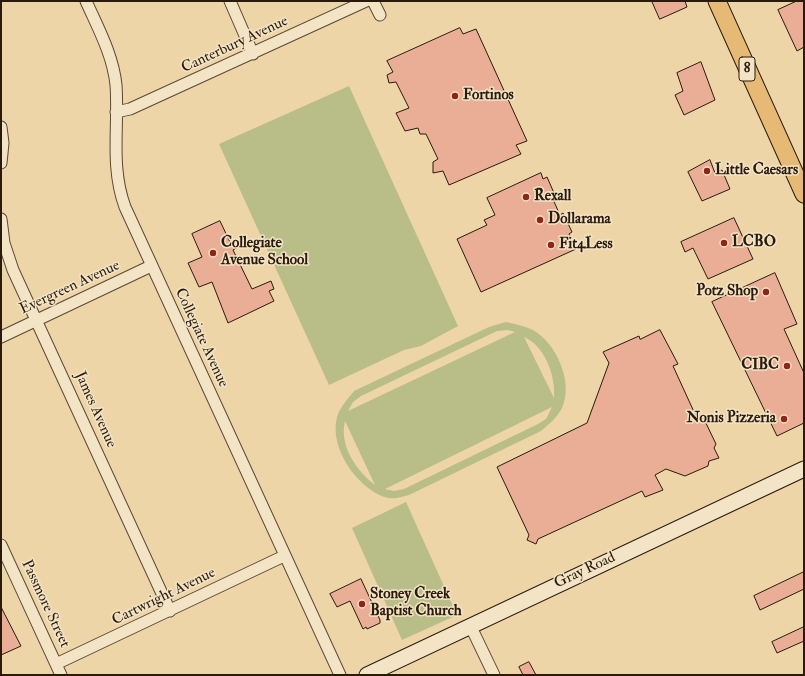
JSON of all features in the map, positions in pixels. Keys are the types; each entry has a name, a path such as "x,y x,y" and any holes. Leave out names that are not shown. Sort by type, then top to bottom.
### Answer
{"main road":[{"name":"8","path":"717,1 804,194"},
{"name":"Gray Road","path":"367,675 804,468"}],"street":[{"name":"Collegiate Avenue","path":"86,1 110,57 116,86 116,178 119,192 151,266 340,675"},
{"path":"230,1 253,54"},
{"name":"Canterbury Avenue","path":"116,112 130,109 366,1"},
{"path":"373,1 380,15"},
{"path":"1,127 3,143 1,163"},
{"name":"James Avenue","path":"1,219 4,243 13,270 170,611"},
{"name":"Evergreen Avenue","path":"1,337 151,266"},
{"name":"Passmore Street","path":"1,545 61,675"},
{"name":"Cartwright Avenue","path":"56,664 284,556"},
{"path":"470,625 494,675"}],"green space":[{"path":"349,86 458,326 421,346 404,350 329,385 219,144"},
{"path":"506,322 520,325 533,330 549,344 561,364 566,387 565,398 558,415 541,431 409,495 391,498 384,497 374,492 355,475 341,453 337,441 336,429 337,417 344,403 354,391 489,327","holes":["508,330 515,332 348,411 353,402 361,396 497,331","524,337 538,347 548,363 553,380 554,398","552,407 546,419 538,424 404,489 394,491 385,489","345,421 375,485 361,472 351,457 344,439"]},
{"path":"406,502 457,615 402,640 352,528"}],"building":[{"path":"652,1 685,1 687,7 660,19"},
{"path":"797,1 804,1 804,47 797,51 778,10"},
{"name":"Fortinos","path":"460,28 463,34 476,29 527,141 516,145 521,154 449,185 443,171 433,173 433,162 438,159 426,134 420,134 418,128 405,131 396,113 409,108 396,82 389,83 387,75 393,72 387,61"},
{"path":"701,62 715,100 684,115 675,95 683,91 677,73"},
{"path":"710,160 715,173 722,170 730,189 702,201 688,172"},
{"path":"541,173 543,179 547,177 554,193 551,195 560,215 563,213 572,232 569,234 576,249 481,292 457,239 487,225 484,220 495,215 487,198"},
{"path":"734,218 753,259 708,279 693,248 685,252 681,242"},
{"path":"220,221 230,242 235,240 238,247 233,250 252,289 271,281 274,289 269,291 274,301 228,323 212,282 199,287 188,263 202,257 192,234"},
{"path":"775,273 797,324 784,329 804,373 804,423 777,436 712,302"},
{"path":"660,330 678,364 673,366 695,414 703,417 716,444 714,448 719,458 709,461 708,466 685,476 666,469 655,475 663,490 645,497 642,491 538,539 536,544 527,540 529,535 497,467 587,423 609,363 603,352 639,336 640,339"},
{"path":"804,572 804,589 760,610 754,596"},
{"name":"Stoney Creek Baptist Church","path":"361,579 380,620 380,623 367,629 366,627 363,629 350,601 337,607 330,594"},
{"path":"1,607 21,646 1,655"},
{"path":"804,627 804,641 777,653 772,642"},
{"path":"529,662 536,675 523,675 519,667"}],"place":[{"name":"Fortinos","path":"455,96"},
{"name":"Little Caesars","path":"707,171"},
{"name":"Rexall","path":"526,197"},
{"name":"Dollarama","path":"540,220"},
{"name":"LCBO","path":"724,243"},
{"name":"Fit4Less","path":"551,245"},
{"name":"Collegiate Avenue School","path":"213,253"},
{"name":"Potz Shop","path":"766,292"},
{"name":"CIBC","path":"787,366"},
{"name":"Nonis Pizzeria","path":"784,419"},
{"name":"Stoney Creek Baptist Church","path":"362,604"}]}
